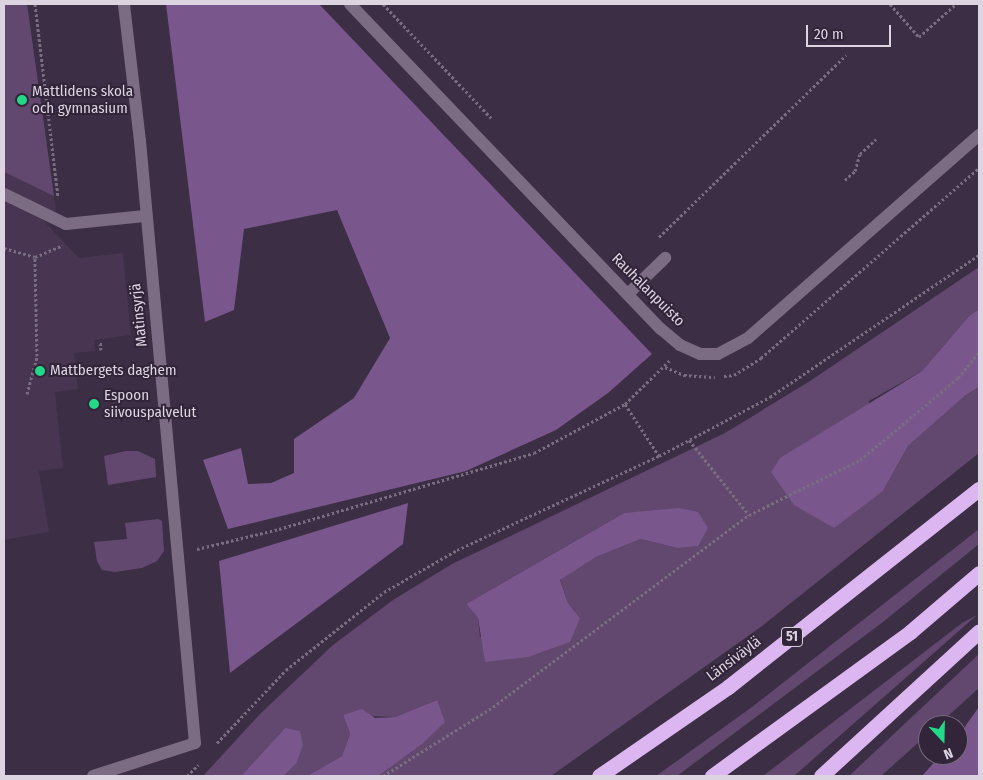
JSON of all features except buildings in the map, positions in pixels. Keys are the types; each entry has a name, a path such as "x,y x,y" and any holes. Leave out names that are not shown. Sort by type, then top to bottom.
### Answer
{"highway":[{"name":"Länsiväylä","path":"599,776 728,686 979,489"},
{"path":"712,776 910,632 979,573"},
{"path":"821,776 979,631"}],"street":[{"name":"Matinsyrjä","path":"93,776 195,743 124,4"},
{"name":"Rauhalanpuisto","path":"350,4 661,329 691,351 718,354 735,348 979,135"},
{"path":"4,194 66,224 145,216"},
{"path":"628,294 665,258"}],"path":[{"path":"35,4 59,207 66,224"},
{"path":"890,4 919,37 956,4"},
{"path":"656,240 846,55"},
{"path":"845,180 856,171 860,154 876,139"},
{"path":"4,248 35,257 67,243"},
{"path":"214,746 286,670 384,592 457,550 659,456 770,397 979,255"},
{"path":"27,394 37,356 35,257"},
{"path":"100,350 100,344 105,344"},
{"path":"383,776 493,707 749,515 860,460 958,378 979,352"},
{"path":"219,544 279,529 534,453 625,404 665,367"},
{"path":"625,404 659,456"},
{"path":"690,440 749,515"},
{"path":"188,776 200,762"}],"shaded area":[{"name":"Mattbergets daghem","path":"4,4 27,4 56,211 41,218 79,258 123,253 131,335 94,340 95,351 74,353 78,389 55,392 63,468 39,471 49,532 4,540"},
{"name":"Mattlidens skola och gymnasium","path":"4,4 27,4 54,196 4,172"},
{"path":"166,4 319,4 652,354 608,393 556,430 466,471 228,529 203,460 241,448 248,484 271,483 294,473 294,439 354,398 390,338 337,210 244,229 234,310 205,322"},
{"path":"979,267 979,309 969,316 922,371 869,401 883,491 908,446 966,395 979,387 979,453 762,626 551,776 378,776 437,700 395,717 343,715 350,734 342,756 307,776 284,776 296,764 285,728 241,776 203,776 260,714 333,645 393,600 452,564 725,433 810,381","holes":["624,513 677,548 641,539 596,557 560,579 568,603 580,618 480,637 478,618 466,604"]},
{"path":"979,309 979,387 966,395 908,446 883,491 834,528 794,505 771,472 780,458 922,371 969,316"},
{"path":"126,451 138,451 155,459 156,477 108,485 104,456"},
{"path":"408,503 403,544 230,673 219,561"},
{"path":"679,508 698,512 708,528 698,546 677,548 641,539 596,557 560,580 568,603 580,618 570,642 528,657 485,662 478,618 466,604 624,513"},
{"path":"158,519 162,521 164,551 157,561 142,568 115,572 102,570 97,561 94,542 127,539 125,523"},
{"path":"979,529 979,544 883,622 677,776 656,776 752,707"},
{"path":"977,615 794,776 763,776 962,623"},
{"path":"979,654 979,688 949,715 918,715 918,743 881,776 849,776"},
{"path":"437,700 445,722 422,744 378,776 307,776 342,756 350,734 343,715 362,709 375,718 395,717"},
{"path":"979,707 979,776 922,776 932,765 968,765 968,722"},
{"path":"285,728 300,731 303,745 296,764 284,776 241,776"}],"place":[{"name":"Mattlidens skola och gymnasium","path":"22,100"},
{"name":"Mattbergets daghem","path":"40,371"},
{"name":"Espoon siivouspalvelut","path":"94,404"}]}
